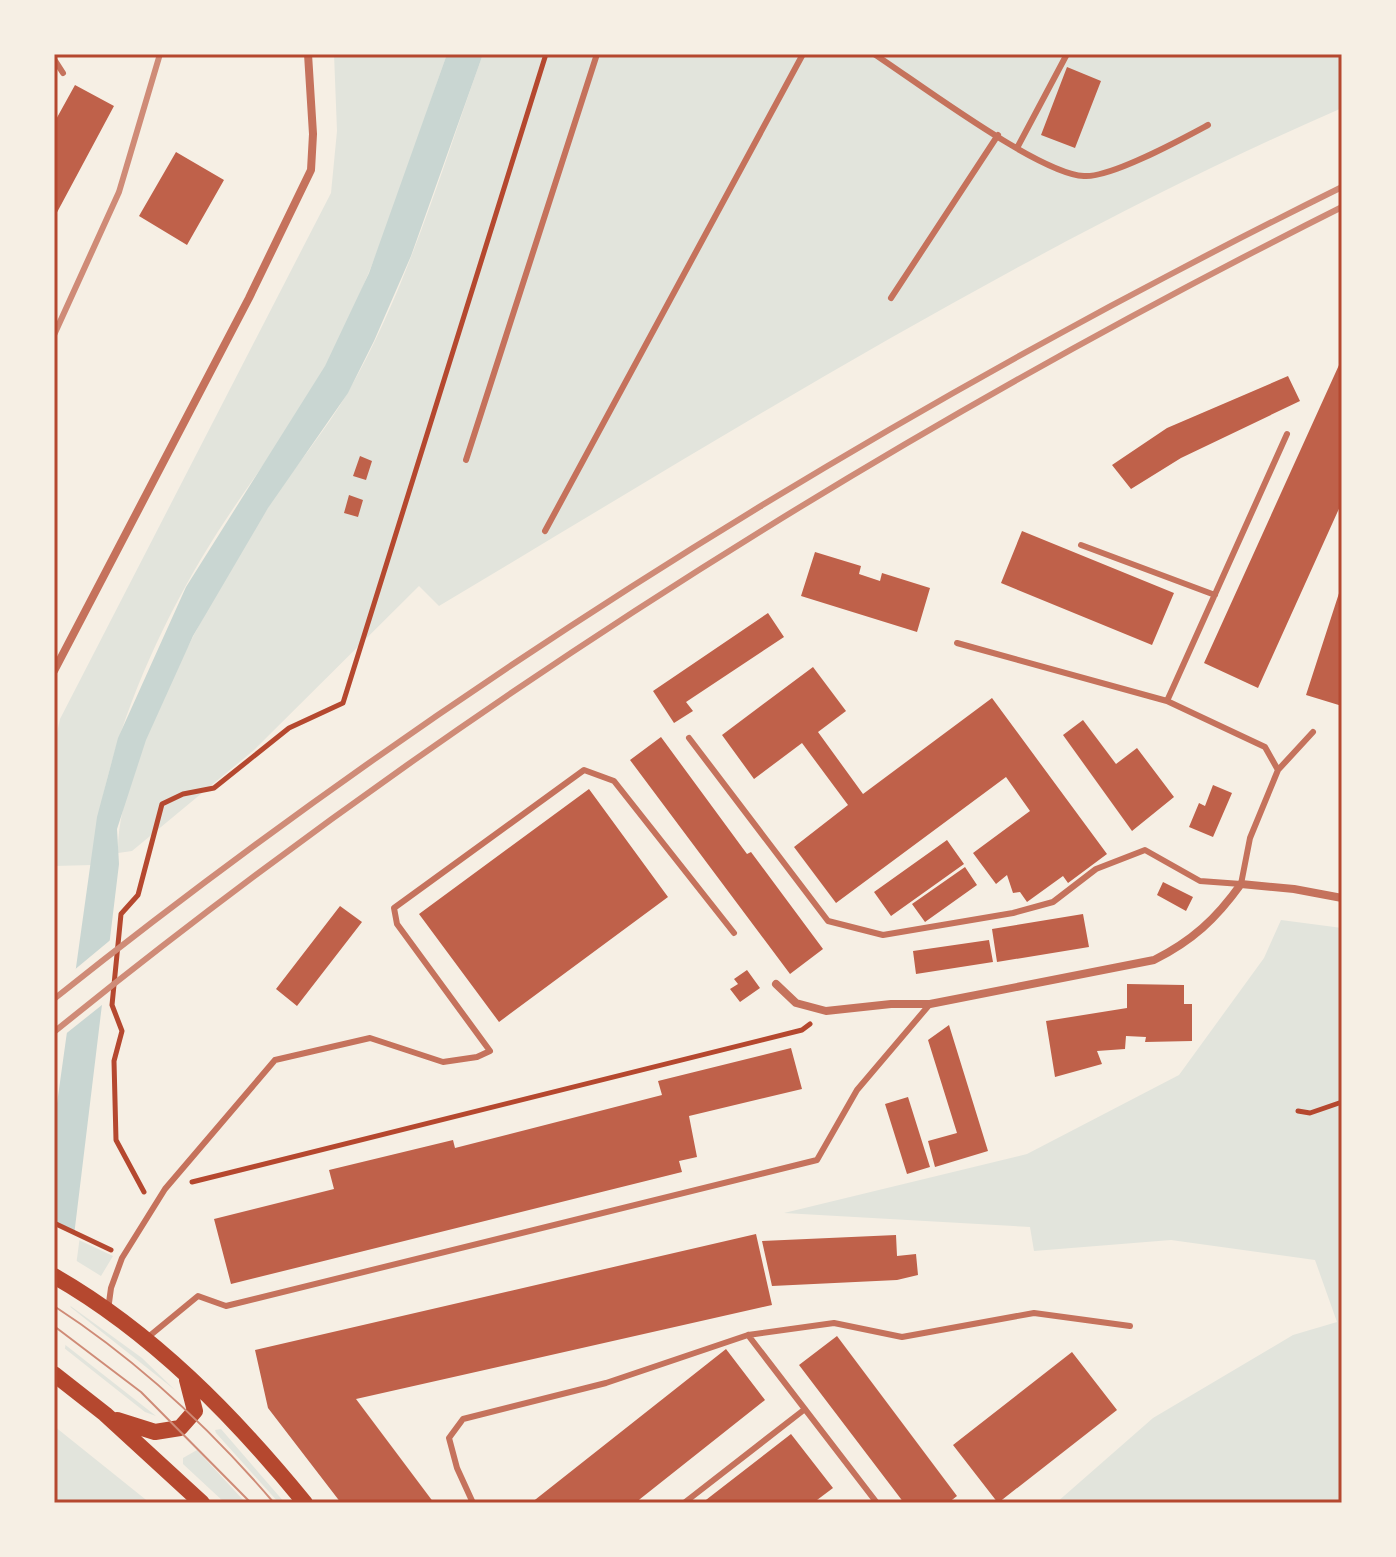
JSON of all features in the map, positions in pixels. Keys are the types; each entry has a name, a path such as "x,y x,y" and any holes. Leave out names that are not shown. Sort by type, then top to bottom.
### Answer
{"main road":[{"path":"54,1276 108,1313 179,1369 250,1439 305,1503"},
{"path":"103,1412 144,1430 169,1432 180,1428 193,1416 195,1404 189,1383 179,1369"},
{"path":"54,1374 103,1412 202,1503"}],"street":[{"path":"54,671 249,298 311,170 313,134 308,54"},
{"path":"776,984 796,1003 826,1011 891,1004 930,1004 1154,960 1186,944 1216,919 1241,884 1342,898"}],"lane":[{"path":"466,460 597,54"},
{"path":"545,531 803,54"},
{"path":"874,54 1017,148 1054,169 1086,177 1165,148 1208,125"},
{"path":"1017,148 1067,54"},
{"path":"54,59 63,73"},
{"path":"891,298 998,135"},
{"path":"1167,701 1287,434"},
{"path":"1081,545 1215,595"},
{"path":"957,643 1167,701 1265,747 1278,770"},
{"path":"689,738 828,921 883,935 1013,913 1053,902 1096,869 1145,850 1200,881 1241,884 1250,838 1278,770 1313,732"},
{"path":"108,1313 111,1288 122,1258 153,1208 203,1141 275,1060 370,1038 443,1062 477,1057 490,1051 397,924 394,908 584,770 614,781 734,933"},
{"path":"144,1341 198,1296 226,1306 817,1160 857,1090 930,1004"},
{"path":"473,1503 449,1438 463,1419 606,1383 748,1335 834,1323 902,1337 1034,1313 1130,1326"},
{"path":"748,1335 873,1502"},
{"path":"684,1503 805,1409"}],"path":[{"path":"153,1208 116,1140 114,1061 122,1031 112,1005 121,914 138,895 162,804 183,794 214,788 289,728 343,703 546,54"},
{"path":"179,1185 802,1030 826,1011"},
{"path":"1298,1111 1310,1113 1342,1102"},
{"path":"54,1223 116,1252"}],"shaded area":[{"path":"334,54 447,54 392,212 345,328 301,408 217,533 153,650 135,693 107,779 92,865 54,866 57,800 54,747 60,719 331,193 337,131"},
{"path":"447,54 483,54 411,256 348,393 268,508 193,636 146,740 117,829 119,864 54,1401 54,1125 97,817 118,738 186,587 325,366 369,273"},
{"path":"483,54 1342,54 1342,108 1225,162 996,279 771,407 439,606 419,586 254,750 132,851 118,853 122,816 133,772 151,725 198,626 248,539 339,407 369,353 423,226"},
{"path":"1281,920 1342,928 1342,1503 1056,1503 1153,1418 1293,1335 1337,1322 1315,1260 1171,1240 1034,1251 1030,1227 784,1213 1027,1154 1179,1075 1264,958"},
{"path":"66,1234 113,1256 101,1276 54,1247 54,1240"},
{"path":"54,1294 142,1358 175,1390"},
{"path":"54,1336 156,1416 145,1412 54,1340"},
{"path":"54,1426 150,1503 54,1503"},
{"path":"221,1429 285,1503 279,1503 216,1433 215,1430"},
{"path":"197,1450 246,1503 225,1503 183,1464 183,1458"}],"pier":[{"path":"114,937 107,1001 63,1036 73,971"},
{"path":"54,1222 80,1236 58,1401 54,1405"}],"building":[{"path":"1067,67 1101,81 1075,148 1041,135"},
{"path":"75,85 114,106 54,218 54,123"},
{"path":"176,152 224,180 187,245 139,216"},
{"path":"1339,365 1342,502 1258,688 1204,663"},
{"path":"1288,376 1300,401 1181,458 1131,489 1112,465 1167,428"},
{"path":"360,456 372,461 366,480 353,476"},
{"path":"349,495 363,500 358,517 344,513"},
{"path":"1022,531 1174,593 1152,645 1001,583"},
{"path":"815,552 861,566 859,574 880,581 882,573 930,588 917,632 801,596"},
{"path":"1342,587 1342,706 1306,695"},
{"path":"768,613 784,637 686,702 693,711 674,723 653,691"},
{"path":"813,667 846,711 818,732 863,794 992,698 1107,854 1068,883 1063,876 1027,902 1020,892 1013,893 1007,875 996,884 973,853 1030,811 1006,777 836,903 794,847 848,805 802,743 754,779 722,735"},
{"path":"1083,720 1116,764 1137,748 1174,797 1132,831 1063,735"},
{"path":"661,737 747,854 751,852 823,949 790,974 630,760"},
{"path":"1213,785 1232,793 1213,837 1189,827 1199,803 1205,806"},
{"path":"589,789 668,897 499,1022 419,914"},
{"path":"947,840 964,864 891,916 874,892"},
{"path":"965,867 977,885 925,922 912,904"},
{"path":"1163,882 1193,897 1186,911 1157,895"},
{"path":"340,906 362,922 297,1006 276,989"},
{"path":"1083,914 1089,947 997,962 992,929"},
{"path":"989,940 993,962 916,974 913,951"},
{"path":"747,970 760,988 740,1002 730,989 738,984 734,979"},
{"path":"1127,984 1184,985 1184,1004 1192,1004 1192,1041 1145,1042 1146,1037 1126,1036 1125,1049 1097,1051 1102,1064 1055,1077 1046,1021 1127,1008"},
{"path":"949,1025 988,1151 935,1167 928,1141 957,1133 928,1040"},
{"path":"791,1048 802,1089 689,1116 697,1157 679,1161 682,1172 231,1284 214,1219 334,1189 329,1170 453,1140 455,1148 662,1095 658,1081"},
{"path":"908,1097 930,1167 907,1174 885,1104"},
{"path":"756,1234 772,1305 356,1399 434,1503 341,1503 268,1408 255,1350"},
{"path":"896,1235 897,1256 916,1254 918,1275 897,1280 772,1286 762,1241"},
{"path":"837,1336 957,1496 948,1503 904,1503 799,1365"},
{"path":"726,1349 765,1400 635,1503 531,1503"},
{"path":"1072,1352 1117,1410 998,1503 953,1445"},
{"path":"791,1434 833,1488 813,1503 702,1503"}],"tram line":[{"path":"54,1306 114,1349 171,1397 224,1448 274,1503"},
{"path":"54,1326 141,1392 251,1503"}],"railway":[{"path":"54,335 119,192 160,54"},
{"path":"54,999 205,882 359,770 516,662 676,558 1004,364 1172,273 1342,187"},
{"path":"54,1032 205,913 359,799 516,690 676,585 1004,387 1342,207"}]}
